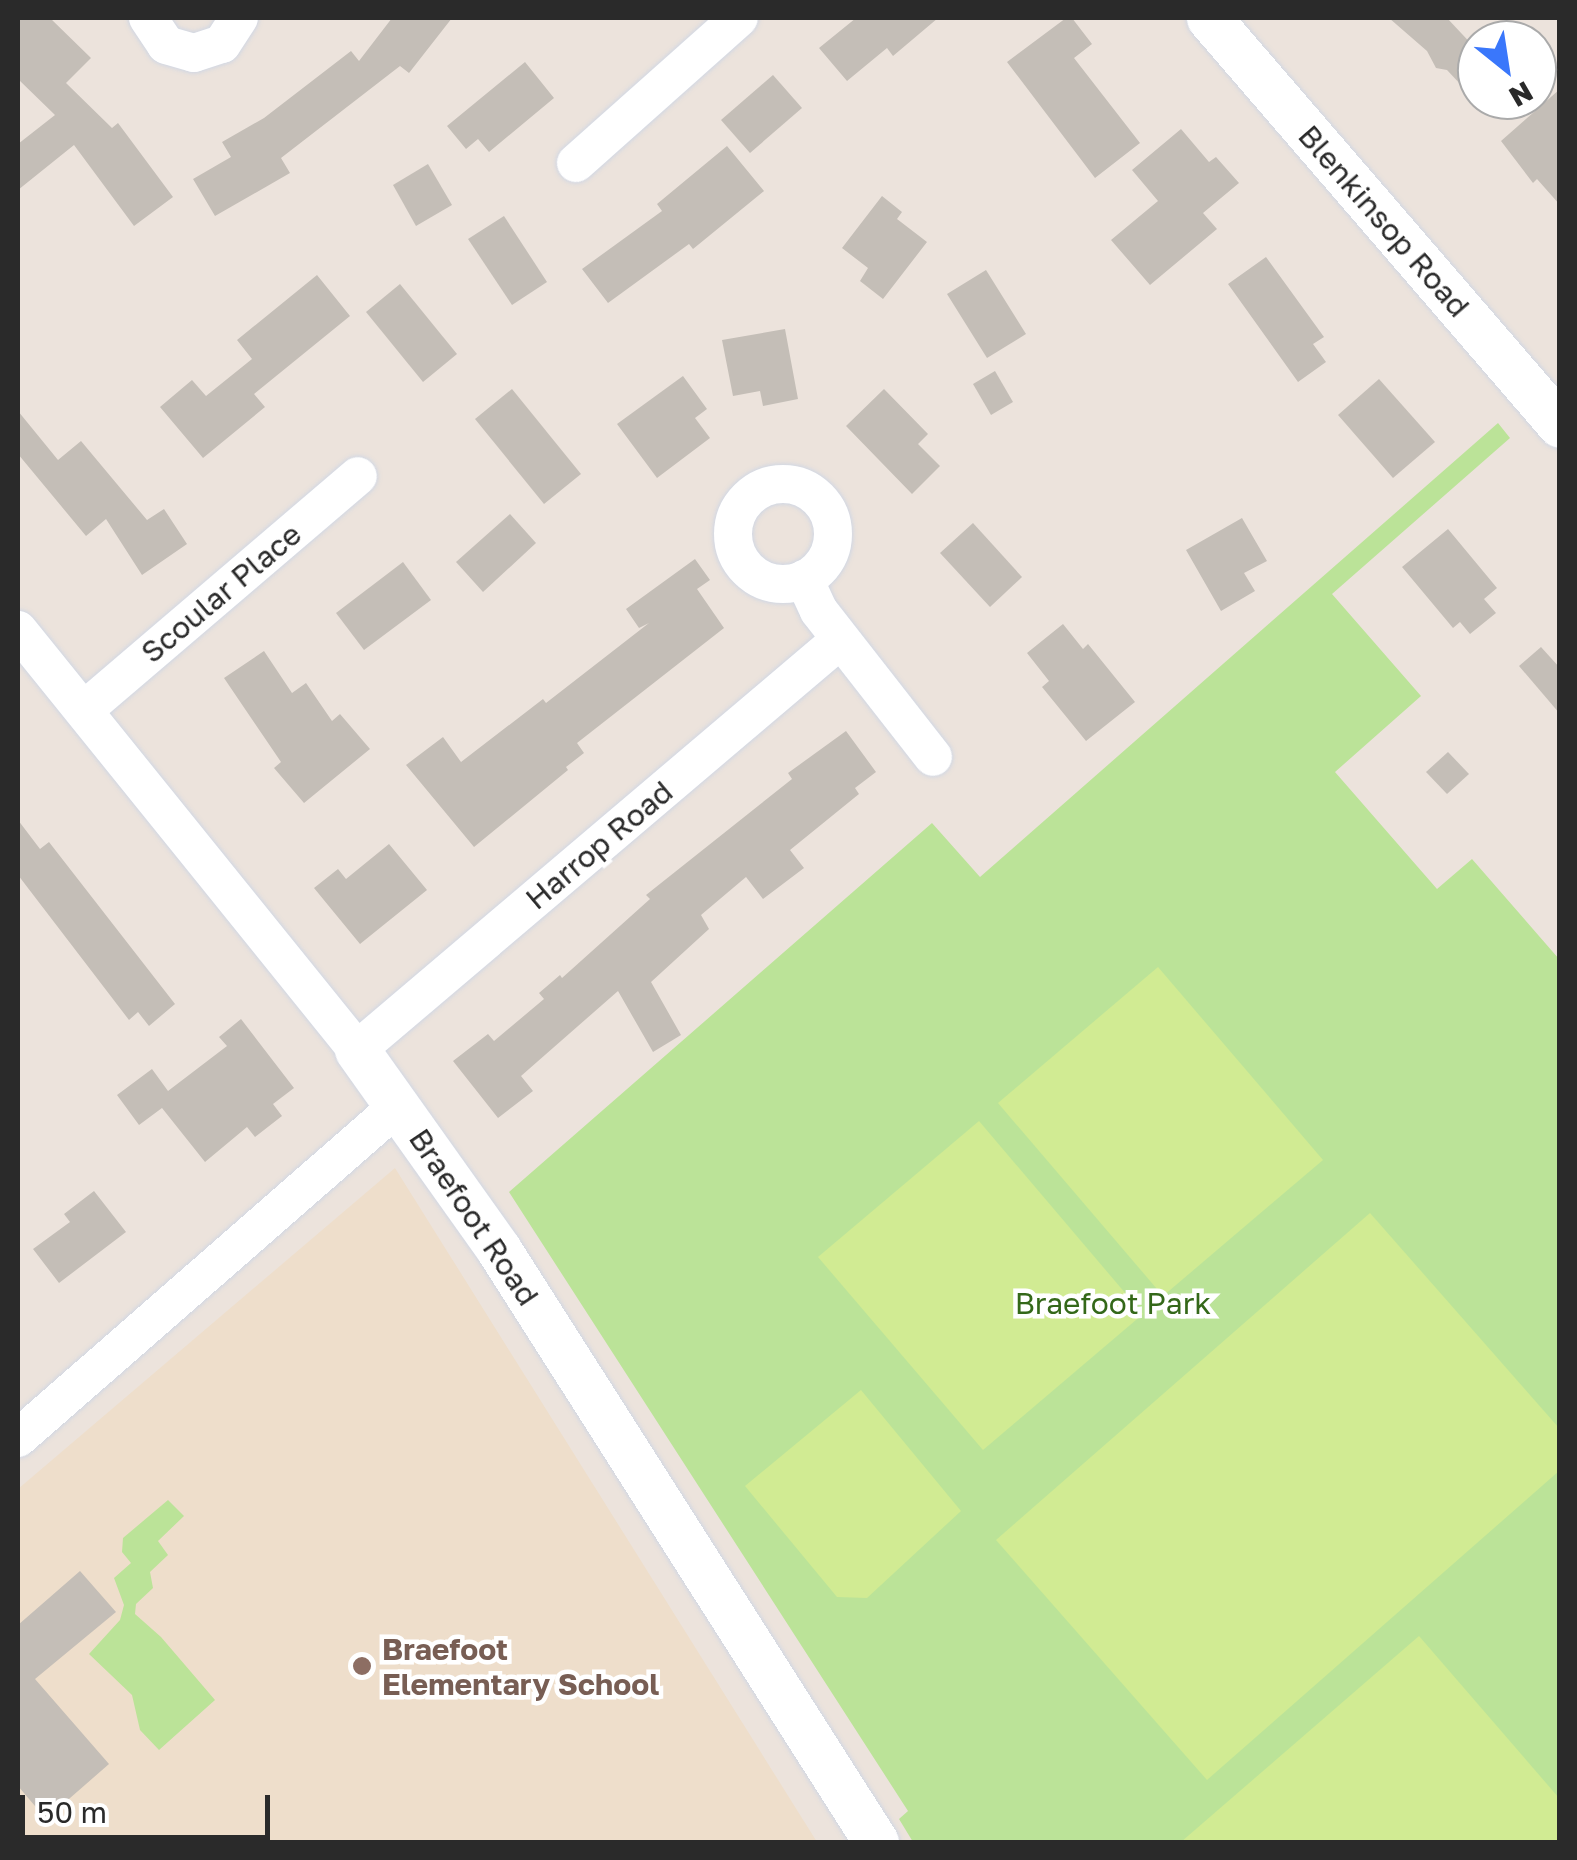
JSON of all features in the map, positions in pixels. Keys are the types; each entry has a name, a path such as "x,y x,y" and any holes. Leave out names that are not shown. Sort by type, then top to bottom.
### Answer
{"street":[{"path":"148,18 166,45 194,53 222,44 239,18"},
{"path":"576,163 739,18"},
{"name":"Blenkinsop Road","path":"1209,18 1560,425"},
{"name":"Scoular Place","path":"84,710 358,476"},
{"path":"804,579 840,640 933,757"},
{"name":"Braefoot Road","path":"18,630 399,1106 499,1250 876,1842"},
{"name":"Harrop Road","path":"357,1050 840,640"},
{"path":"18,1438 399,1106"}],"shaded area":[{"name":"Braefoot Elementary School","path":"395,1168 817,1842 18,1842 18,1489"}],"green space":[{"name":"Braefoot Park","path":"1498,423 1510,438 1332,594 1421,696 1335,772 1437,889 1472,859 1559,959 1559,1842 913,1842 899,1819 908,1811 509,1192 932,823 980,877"},
{"path":"1158,967 1323,1160 1163,1296 998,1103"},
{"path":"979,1121 1143,1314 983,1450 818,1257"},
{"path":"1370,1213 1559,1428 1559,1471 1207,1780 996,1540"},
{"path":"861,1390 961,1511 867,1598 837,1597 745,1486"},
{"path":"168,1500 184,1516 158,1541 168,1555 150,1572 153,1588 136,1604 135,1614 161,1637 215,1700 159,1750 140,1730 132,1695 89,1654 120,1620 124,1605 114,1578 131,1563 122,1552 123,1538"},
{"path":"1419,1636 1559,1798 1559,1842 1181,1842"}],"building":[{"path":"18,18 50,18 91,58 66,83 112,128 118,123 173,197 134,226 74,145 18,190 18,144 55,115 18,79"},
{"path":"392,18 452,18 409,73 400,66 281,158 290,173 215,216 193,179 231,157 222,142 264,118 351,51 359,61"},
{"path":"856,18 938,18 893,56 887,48 847,81 819,48"},
{"path":"1066,18 1072,18 1092,44 1074,58 1140,143 1095,178 1007,62"},
{"path":"1389,18 1447,18 1457,29 1457,81 1447,70 1436,68 1427,51"},
{"path":"525,62 554,98 489,152 478,139 466,149 447,126"},
{"path":"773,75 802,108 750,153 721,120"},
{"path":"1560,89 1560,205 1537,179 1533,183 1501,141 1525,120 1557,120"},
{"path":"1181,129 1209,162 1216,157 1239,183 1203,213 1217,229 1150,285 1111,240 1158,201 1132,170"},
{"path":"727,146 764,191 693,249 689,244 608,303 582,269 662,211 657,204"},
{"path":"428,164 452,205 416,226 393,185"},
{"path":"882,196 902,212 897,219 927,242 883,299 860,281 868,268 842,248"},
{"path":"504,216 547,282 512,305 468,239"},
{"path":"1266,257 1324,337 1313,344 1326,362 1298,382 1228,284"},
{"path":"986,270 1026,334 987,358 947,294"},
{"path":"317,275 350,316 254,394 265,407 203,458 160,407 192,380 206,396 252,359 237,340"},
{"path":"400,284 457,354 423,382 366,312"},
{"path":"785,329 798,399 763,406 760,391 733,396 722,340"},
{"path":"995,371 1013,402 991,415 973,384"},
{"path":"683,376 707,409 695,418 710,438 657,478 617,424"},
{"path":"1379,379 1435,442 1393,478 1338,415"},
{"path":"512,389 581,474 544,504 475,419"},
{"path":"884,389 928,434 918,444 940,466 912,494 846,426"},
{"path":"18,411 58,460 81,441 147,520 164,509 187,544 142,575 106,519 86,536 18,454"},
{"path":"510,514 536,543 483,592 456,562"},
{"path":"1242,518 1267,561 1244,573 1255,591 1221,611 1186,550"},
{"path":"973,523 1022,577 990,607 940,553"},
{"path":"1448,529 1497,588 1484,599 1496,613 1470,634 1460,622 1453,628 1402,567"},
{"path":"695,559 710,580 697,589 724,628 577,743 584,753 566,767 568,770 474,847 406,765 443,737 461,762 543,699 546,703 649,623 639,628 626,609"},
{"path":"403,562 431,600 364,650 336,613"},
{"path":"1063,624 1083,649 1088,644 1135,702 1086,741 1042,687 1049,681 1027,653"},
{"path":"1541,647 1560,668 1560,714 1519,666"},
{"path":"264,651 292,693 306,683 332,721 340,714 370,749 304,803 274,768 281,762 224,678"},
{"path":"846,731 876,772 855,788 859,794 790,850 804,868 763,899 746,877 701,915 709,929 651,982 681,1035 653,1052 618,991 521,1076 533,1091 498,1118 453,1061 488,1034 494,1041 544,999 539,993 560,975 562,978 650,899 646,895 792,779 788,773"},
{"path":"1448,752 1469,774 1447,794 1426,772"},
{"path":"18,820 40,849 49,842 175,1004 149,1026 138,1012 129,1020 18,875"},
{"path":"389,844 427,890 360,944 314,888 338,869 346,879"},
{"path":"241,1019 294,1088 273,1104 282,1116 255,1137 247,1127 205,1162 162,1108 139,1125 117,1095 152,1069 168,1091 227,1046 219,1037"},
{"path":"94,1191 126,1232 59,1283 33,1249 70,1222 64,1214"},
{"path":"80,1571 116,1612 35,1679 109,1764 46,1819 18,1786 18,1625"}],"place":[{"name":"Braefoot Elementary School","path":"362,1666"}]}
